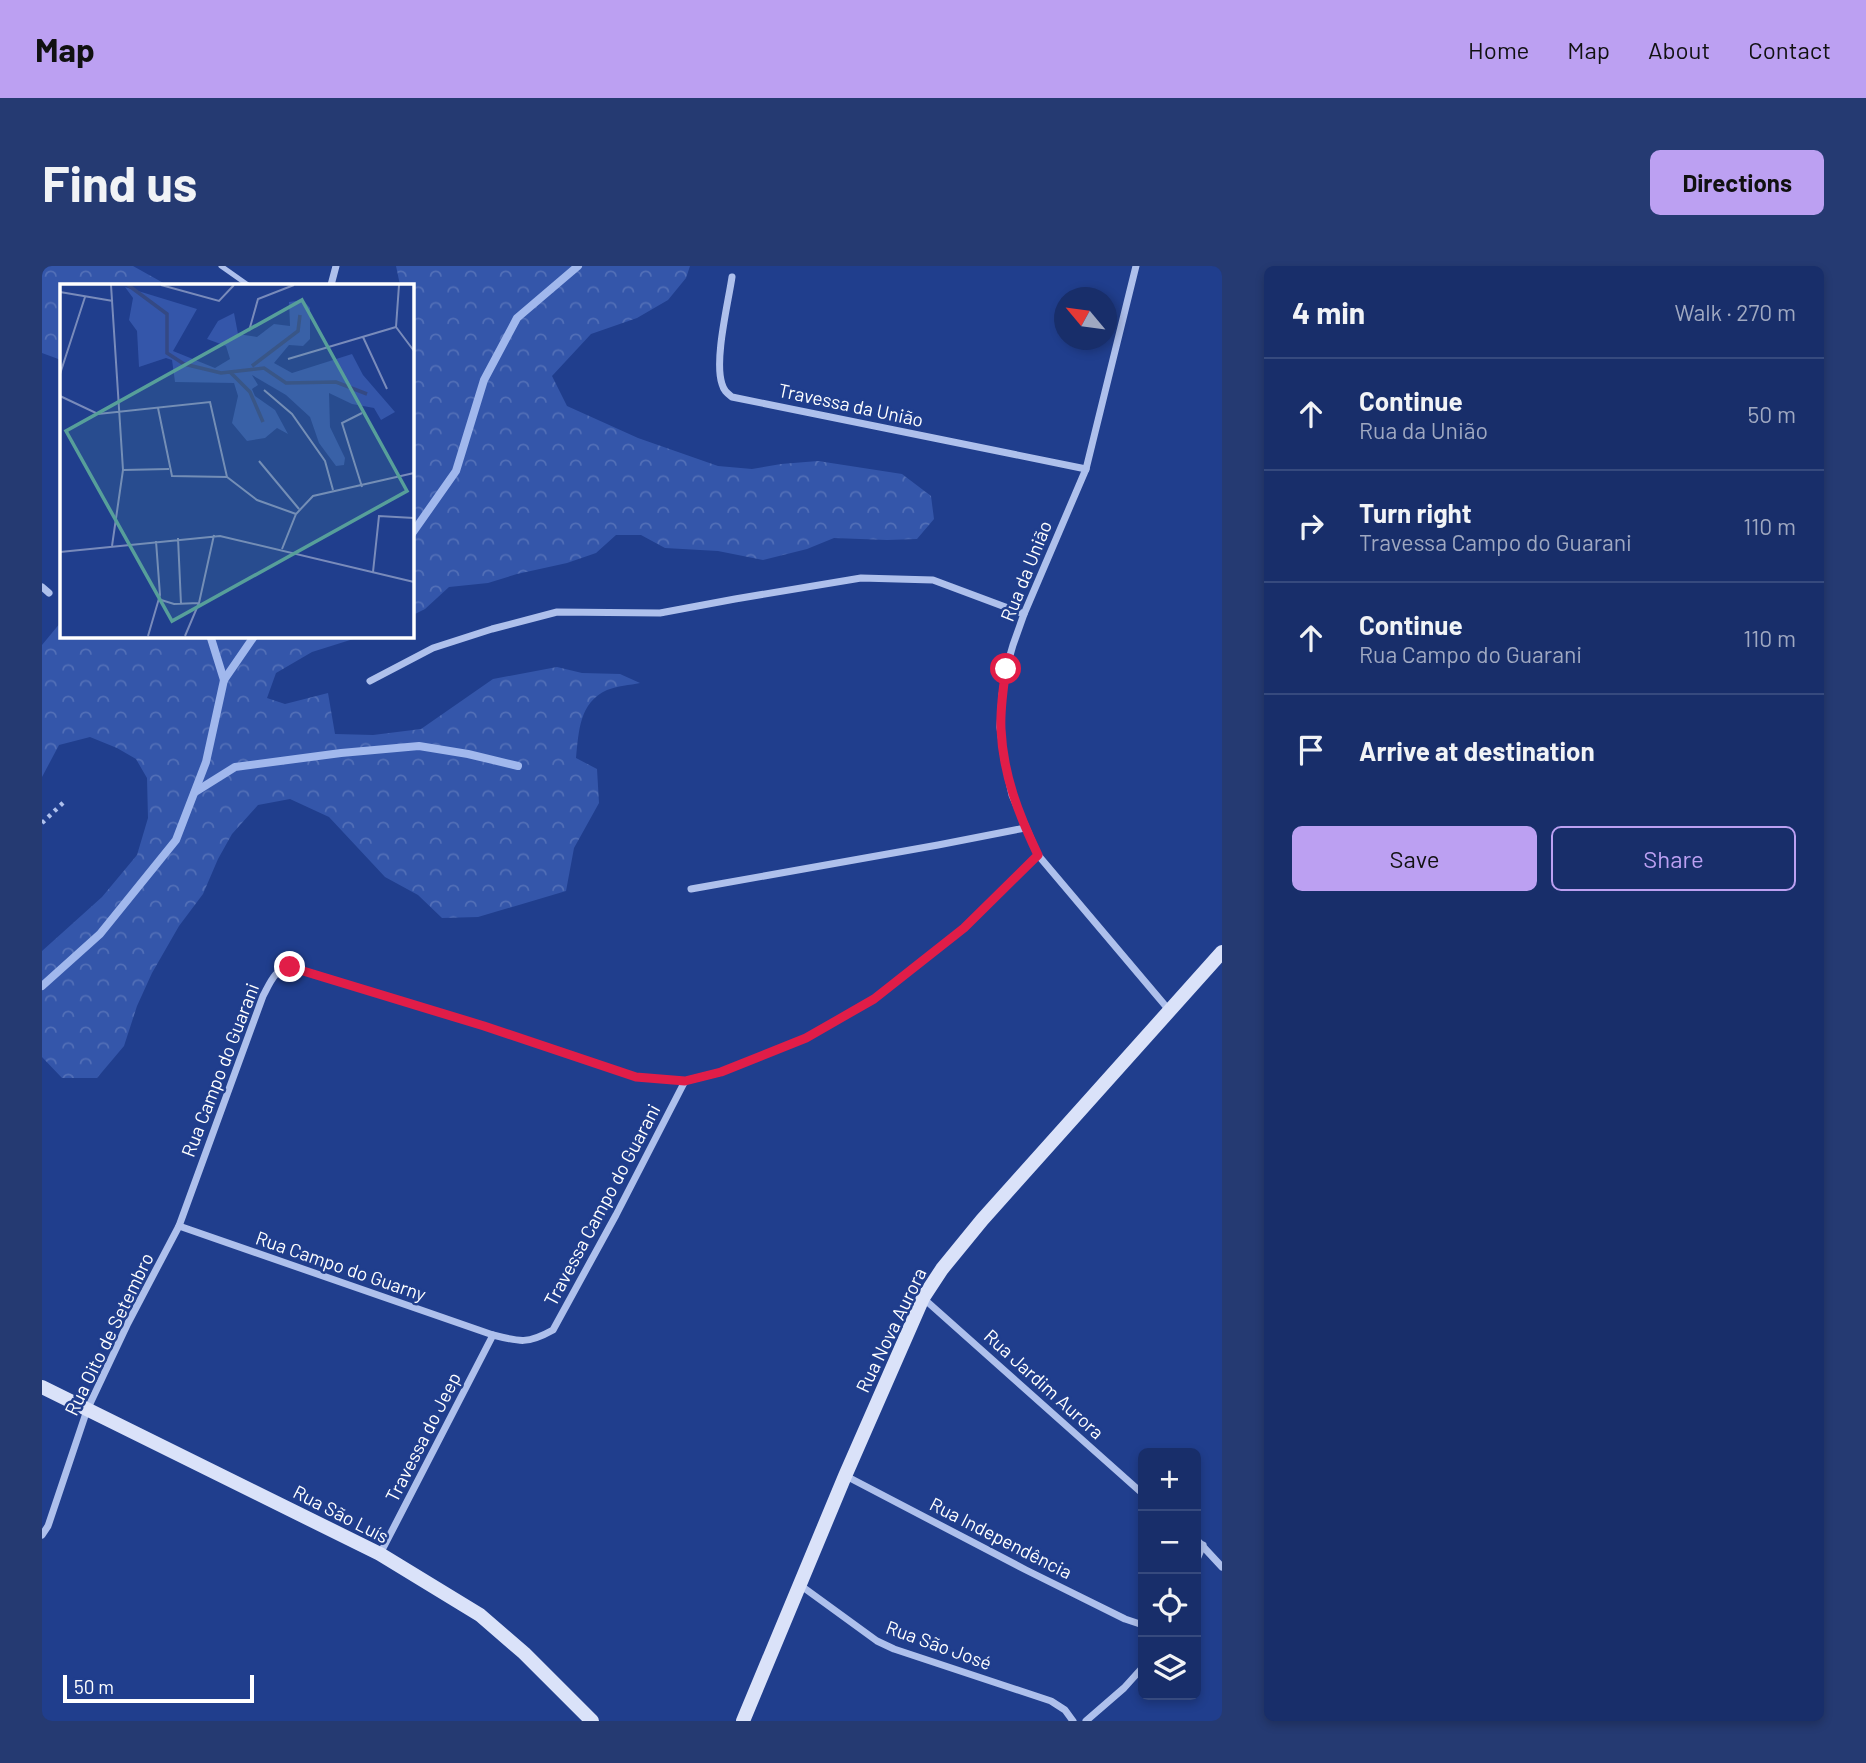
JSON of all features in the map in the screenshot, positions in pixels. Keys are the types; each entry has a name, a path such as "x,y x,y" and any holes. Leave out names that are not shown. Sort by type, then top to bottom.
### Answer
{"street":[{"path":"331,284 335,266"},
{"name":"Rua da União","path":"1136,266 1086,469 1024,614 1006,669 1000,727 1012,795 1038,855 1169,1010"},
{"name":"Travessa da União","path":"732,277 720,349 721,382 725,392 732,397 1086,469"},
{"path":"370,681 433,648 558,612 660,613 861,578 933,580 1024,614"},
{"path":"42,587 49,593"},
{"path":"691,889 1025,828"},
{"path":"685,1081 721,1072 806,1038 874,999 964,928 1038,855"},
{"name":"Rua Nova Aurora","path":"743,1721 923,1298 942,1269 982,1220 1222,952"},
{"name":"Rua Campo do Guarani","path":"179,1226 262,996 276,973 284,968 290,967 471,1022 636,1077 685,1081"},
{"name":"Travessa Campo do Guarani","path":"494,1335 517,1341 537,1339 553,1330 685,1081"},
{"name":"Rua Campo do Guarny","path":"179,1226 494,1335"},
{"name":"Rua Oito de Setembro","path":"42,1535 48,1526 87,1410 128,1323 179,1226"},
{"name":"Rua Jardim Aurora","path":"923,1298 1138,1490"},
{"name":"Travessa do Jeep","path":"380,1554 494,1335"},
{"name":"Rua São Luís","path":"42,1387 380,1554 480,1615 524,1653 592,1721"},
{"name":"Rua Independência","path":"845,1476 1026,1570 1138,1623"},
{"path":"1201,1550 1203,1545 1222,1567"},
{"name":"Rua São José","path":"800,1585 877,1641 943,1666 1051,1701 1065,1710 1073,1721"},
{"path":"1086,1721 1138,1673"}],"lane":[{"path":"220,266 247,284"}],"path":[{"path":"42,823 66,800"}],"green space":[{"path":"42,266 133,266 165,284 60,284 60,360 42,353"},
{"path":"396,266 690,266 686,278 668,300 637,318 591,334 552,376 567,406 638,438 718,466 752,469 818,461 902,474 931,496 934,519 917,539 834,538 807,549 763,560 718,551 665,548 641,535 616,535 596,553 567,563 488,583 449,587 425,609 413,615 413,284 400,284"},
{"path":"60,623 60,637 360,637 312,652 276,673 267,698 285,704 328,693 335,734 373,735 421,729 493,679 557,667 582,673 620,674 640,683 607,690 591,702 582,719 576,758 597,769 599,803 574,848 566,891 478,917 442,918 418,895 385,877 329,817 290,799 258,805 232,834 203,894 179,926 152,973 137,1006 124,1046 97,1078 62,1078 42,1057 42,951 102,897 137,855 148,818 147,778 136,759 90,737 59,745 42,777 42,645"}],"waterway":[{"path":"413,532 456,471 484,380 517,318 578,266"},
{"path":"211,637 224,680"},
{"path":"42,986 100,934 176,840 206,762 224,680 254,637"},
{"path":"195,792 235,767 419,746 518,766"}],"route":[{"path":"290,967 484,1026 636,1077 685,1081 721,1072 806,1038 874,999 964,928 1038,855 1012,795 1004,759 1000,727 1006,669"}]}
